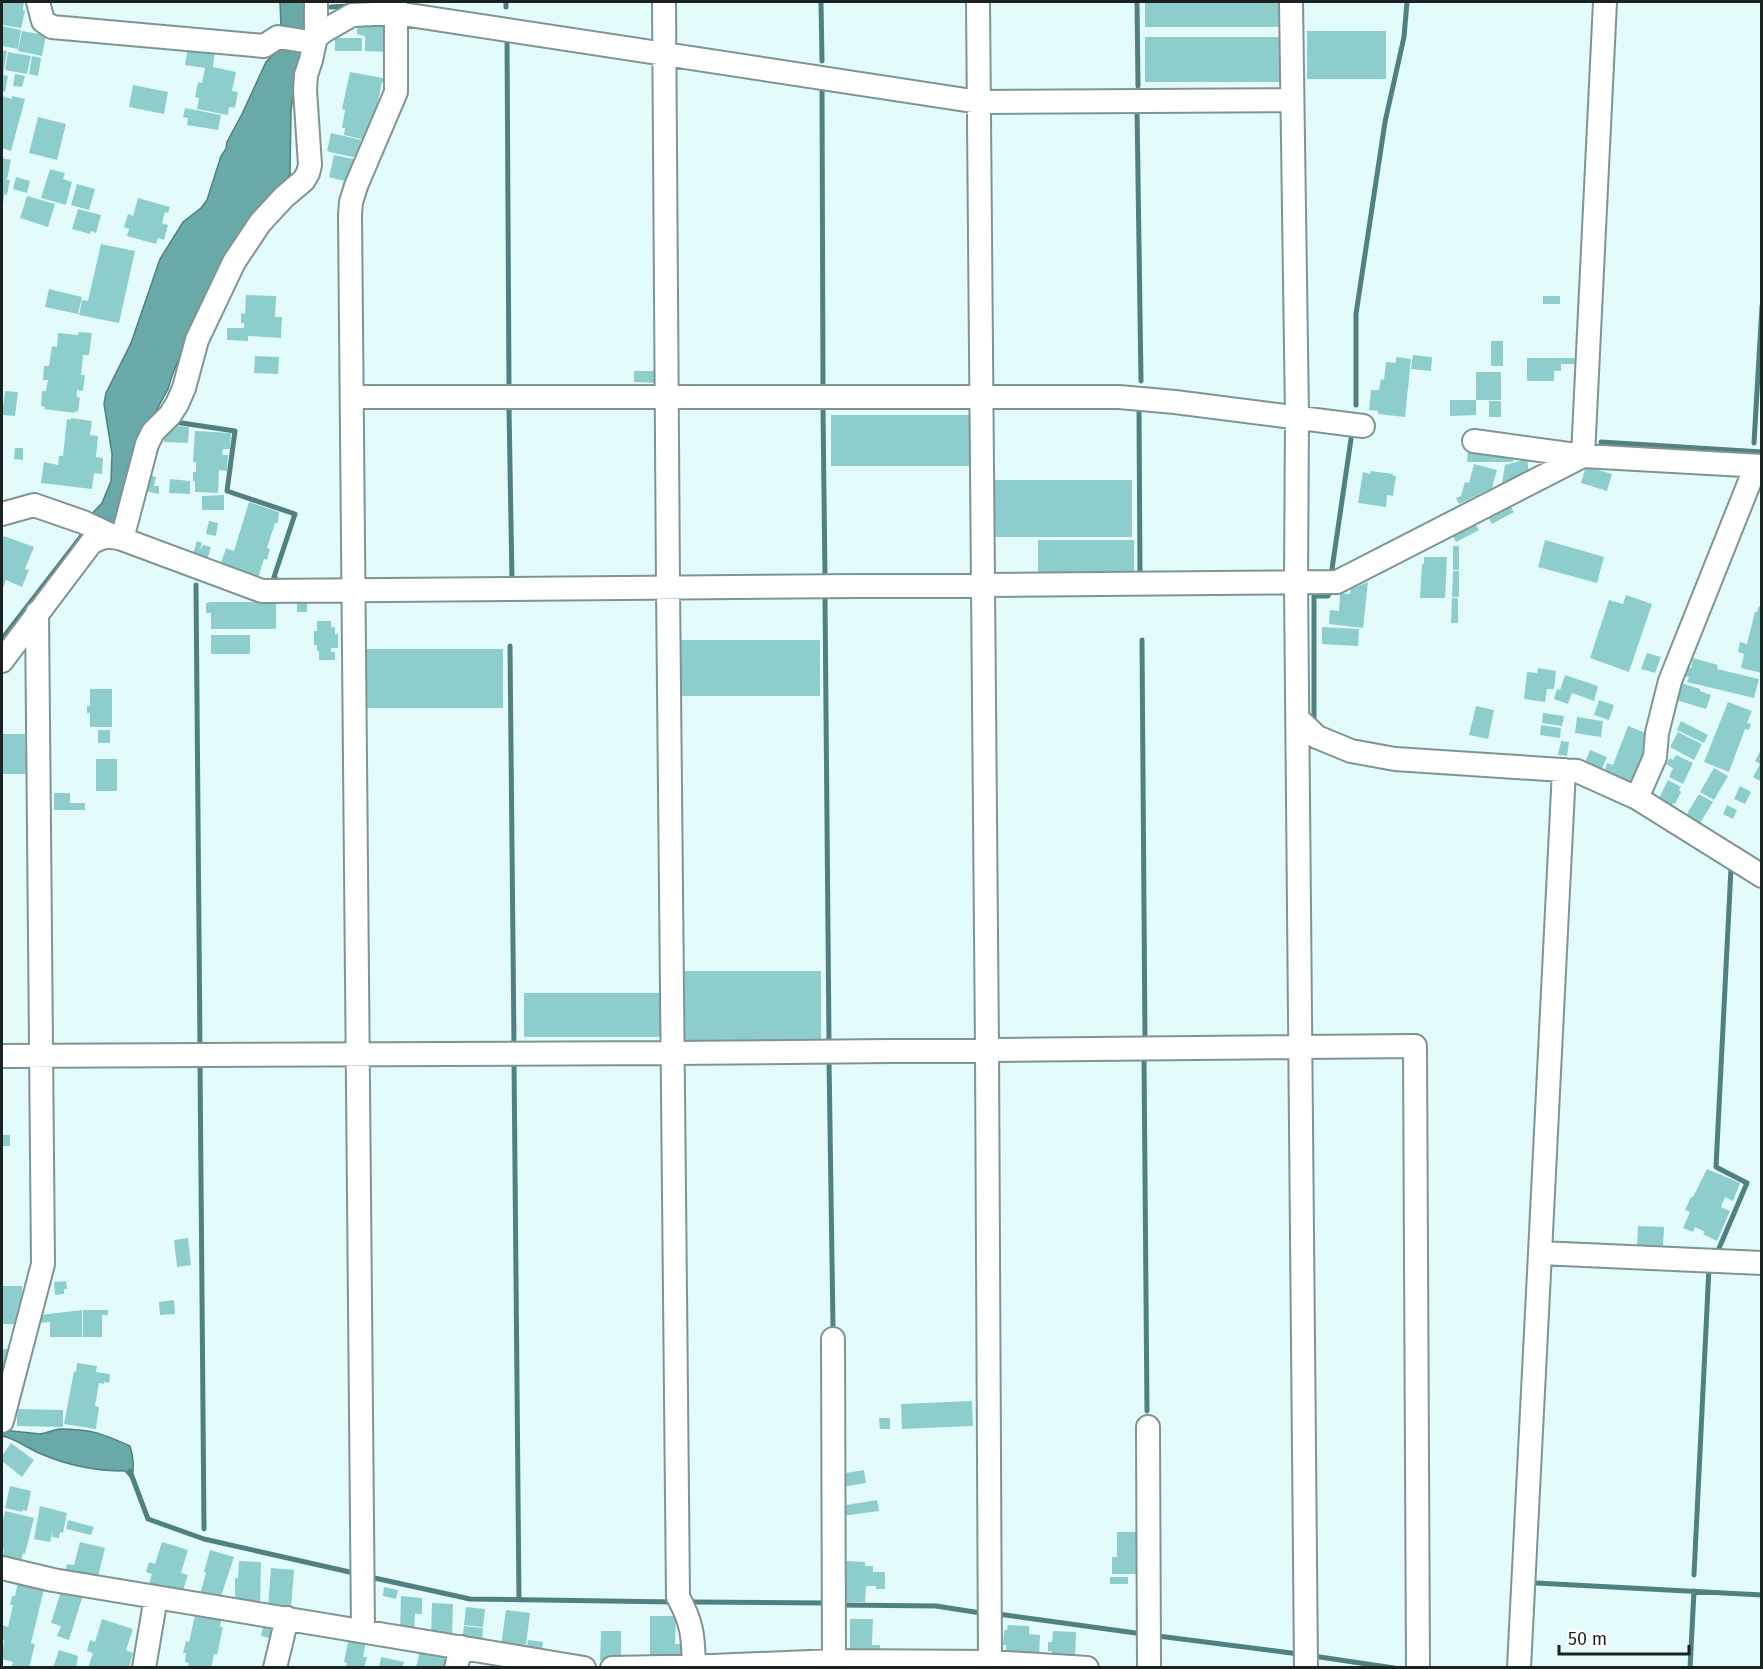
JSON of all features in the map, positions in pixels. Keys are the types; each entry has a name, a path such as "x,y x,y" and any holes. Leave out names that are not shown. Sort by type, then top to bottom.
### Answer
{"street":[{"path":"38,2 44,21 52,27 264,46 278,37 313,40 352,15 396,7 665,54 979,102 1292,100"},
{"path":"2,661 91,543 103,537 103,531 153,432 170,415 180,396 197,340 234,262 260,223 284,197 304,180 308,173 310,165 305,90 306,75 311,60 316,2"},
{"path":"664,2 678,1597 688,1615 693,1636 706,1667"},
{"path":"978,2 990,1662"},
{"path":"1291,2 1297,417 1296,582 1306,1668"},
{"path":"1583,456 1605,2"},
{"path":"363,1630 350,215 351,202 396,92 396,7"},
{"path":"352,397 1119,397 1363,426"},
{"path":"1474,441 1583,456 1759,466 1670,681 1657,733 1655,757 1637,798"},
{"path":"2,514 34,505 262,591 1337,582 1583,456"},
{"path":"2,1421 44,1264 37,613"},
{"path":"1298,719 1317,737 1351,751 1395,759 1577,771 1637,798 1761,876"},
{"path":"1519,1668 1564,770"},
{"path":"2,1056 1415,1046 1418,1668"},
{"path":"1540,1252 1761,1263"},
{"path":"833,1339 834,1661"},
{"path":"1148,1427 1149,1668"},
{"path":"2,1568 53,1580 363,1630 458,1657 584,1668"},
{"path":"144,1668 156,1597"},
{"path":"274,1668 287,1618"},
{"path":"612,1668 706,1667 834,1661 873,1664 990,1662 1022,1666 1087,1668"}],"water":[{"path":"280,2 306,2 307,35 296,76 291,110 290,174 192,326 168,389 149,424 116,525 87,519 102,503 111,481 112,454 104,404 106,393 131,343 160,259 183,222 201,208 207,200 227,142 266,62 282,46 285,30 281,26"},
{"path":"59,1429 96,1433 130,1446 133,1462 131,1478 125,1471 103,1470 60,1461 2,1436 2,1430 41,1434"}],"building":[{"path":"2,2 24,2 23,10 25,11 21,28 2,25"},
{"path":"1145,2 1281,2 1281,27 1145,27"},
{"path":"391,21 390,52 365,51 365,36 357,34 357,22"},
{"path":"2,26 21,30 18,49 2,46"},
{"path":"22,31 46,35 42,56 18,51"},
{"path":"1307,31 1386,31 1386,79 1307,79"},
{"path":"1145,37 1281,37 1281,82 1145,82"},
{"path":"335,38 362,38 362,51 335,51"},
{"path":"188,47 215,51 213,67 236,72 232,91 238,92 235,108 229,107 228,115 197,109 199,98 195,97 198,82 202,83 205,68 185,65"},
{"path":"2,50 7,51 3,75 8,76 5,92 2,91"},
{"path":"8,52 31,56 27,74 5,70"},
{"path":"32,56 41,58 38,76 29,74"},
{"path":"350,72 388,79 387,83 382,82 371,134 366,140 344,135 345,128 342,128 345,110 342,109"},
{"path":"15,74 25,76 22,87 13,86"},
{"path":"133,85 168,92 164,114 129,107"},
{"path":"2,96 25,99 11,151 2,148"},
{"path":"185,108 221,115 218,130 187,125 188,118 183,117"},
{"path":"38,117 66,124 57,160 29,153"},
{"path":"331,133 361,140 357,158 327,151"},
{"path":"334,155 358,160 353,183 329,177"},
{"path":"2,158 11,160 7,180 10,180 7,195 4,194 3,204"},
{"path":"50,169 65,173 63,179 72,182 66,205 41,198"},
{"path":"16,177 30,181 27,193 13,189"},
{"path":"77,184 95,189 89,210 71,205"},
{"path":"27,196 55,204 48,227 20,218"},
{"path":"138,198 170,207 168,213 165,212 162,223 168,225 164,240 158,238 156,244 127,236 129,229 124,227 128,214 133,216"},
{"path":"78,209 101,215 96,233 91,231 90,234 72,229"},
{"path":"101,244 135,251 119,323 79,315 82,300 88,301"},
{"path":"49,289 82,297 78,314 45,307"},
{"path":"246,295 276,296 275,317 282,317 281,338 248,336 248,341 227,340 227,328 244,328 244,323 241,323 241,313 245,314"},
{"path":"1543,296 1560,296 1560,304 1543,304"},
{"path":"79,332 92,333 89,355 83,355 81,375 85,375 83,391 77,390 77,397 80,398 78,412 44,409 45,407 41,406 42,391 46,391 48,380 43,380 44,366 49,366 52,346 57,347 58,333 78,335"},
{"path":"1491,341 1503,341 1503,366 1491,366"},
{"path":"1413,355 1432,357 1431,371 1411,369"},
{"path":"255,356 279,357 278,374 254,373"},
{"path":"1396,357 1411,359 1405,417 1378,414 1378,411 1369,410 1371,390 1379,390 1381,379 1384,380 1386,362 1396,363"},
{"path":"1527,358 1575,358 1575,364 1561,364 1561,371 1554,371 1554,381 1527,381"},
{"path":"634,371 658,371 658,383 634,382"},
{"path":"1476,372 1501,372 1501,400 1476,400"},
{"path":"5,391 18,392 15,416 2,415"},
{"path":"1450,400 1476,400 1476,415 1450,416"},
{"path":"1489,401 1501,401 1501,417 1489,417"},
{"path":"831,415 971,415 971,466 831,466"},
{"path":"71,418 92,421 90,435 98,436 96,457 103,458 102,474 94,473 92,489 41,483 44,462 58,465 59,456 63,456 67,419 71,420"},
{"path":"165,425 189,427 188,443 164,442"},
{"path":"195,431 231,433 230,449 223,449 222,455 228,455 227,471 219,470 218,493 195,492 193,472 196,472 196,462 193,462"},
{"path":"15,448 23,448 23,460 14,459"},
{"path":"1468,449 1513,454 1513,462 1467,462"},
{"path":"1527,459 1529,471 1502,483 1505,465"},
{"path":"1474,464 1497,470 1492,488 1459,504 1456,498 1461,496 1465,482 1469,483"},
{"path":"1586,466 1612,474 1607,491 1581,483"},
{"path":"1371,471 1396,476 1393,496 1387,495 1386,507 1358,503 1363,472 1370,474"},
{"path":"144,473 156,477 154,486 159,486 159,494 139,490"},
{"path":"170,479 190,481 190,494 169,493"},
{"path":"992,480 1132,480 1132,537 992,537"},
{"path":"224,495 224,510 202,510 202,496"},
{"path":"249,502 279,512 278,523 275,523 267,548 270,549 267,560 264,559 258,578 220,566 226,548 234,551"},
{"path":"1511,507 1514,512 1492,524 1489,519"},
{"path":"209,521 218,523 216,536 206,534"},
{"path":"1476,525 1479,530 1456,542 1453,536"},
{"path":"4,536 34,547 25,569 29,570 22,587 6,580 2,591 2,539"},
{"path":"1038,540 1134,540 1134,572 1038,572"},
{"path":"1545,540 1604,557 1597,583 1538,567"},
{"path":"197,541 202,543 200,550 203,545 211,547 207,561 192,556"},
{"path":"1453,546 1459,546 1459,570 1453,570"},
{"path":"1424,557 1447,557 1445,598 1420,598"},
{"path":"1453,571 1459,571 1459,597 1452,597"},
{"path":"1368,582 1363,628 1329,624 1330,610 1339,611 1340,593 1350,594 1351,589"},
{"path":"1626,595 1652,604 1629,672 1590,658 1609,600 1623,604"},
{"path":"1452,598 1458,598 1458,623 1451,623"},
{"path":"297,601 307,601 307,612 297,612"},
{"path":"276,602 276,629 211,629 211,613 206,613 206,603"},
{"path":"1759,606 1762,607 1762,673 1741,668 1744,654 1738,652 1740,642 1747,644 1755,612"},
{"path":"317,621 331,621 331,627 335,627 335,634 338,634 338,648 331,648 331,652 335,652 335,660 319,660 317,645 314,645"},
{"path":"1322,627 1359,629 1358,646 1322,644"},
{"path":"211,635 250,635 250,654 211,654"},
{"path":"680,640 820,640 820,696 680,696"},
{"path":"366,649 503,649 503,708 366,708"},
{"path":"1647,653 1661,657 1655,673 1641,669"},
{"path":"1693,658 1718,665 1717,669 1759,679 1754,698 1687,682 1689,677 1684,676 1686,667 1691,668"},
{"path":"1538,668 1556,671 1554,689 1547,689 1545,702 1524,699 1527,672 1537,673"},
{"path":"1565,675 1598,686 1594,701 1572,693 1568,704 1554,699"},
{"path":"1678,682 1711,695 1706,709 1673,699"},
{"path":"90,689 112,689 112,727 90,727 90,713 87,713 87,706 90,706"},
{"path":"1599,700 1614,705 1609,720 1594,715"},
{"path":"1728,702 1752,711 1747,723 1751,724 1749,730 1745,729 1729,772 1704,762"},
{"path":"1476,706 1494,710 1488,739 1469,735"},
{"path":"1543,713 1564,716 1562,726 1542,723"},
{"path":"1577,717 1603,721 1601,737 1575,733"},
{"path":"1681,721 1708,735 1704,743 1677,730"},
{"path":"1541,725 1561,728 1560,738 1540,735"},
{"path":"1628,726 1646,733 1643,742 1648,744 1633,784 1604,773 1607,763 1613,765"},
{"path":"98,730 110,730 110,743 98,743"},
{"path":"1678,732 1702,744 1694,760 1670,747"},
{"path":"2,734 25,734 25,753 31,753 31,769 25,769 25,774 2,774"},
{"path":"1561,741 1569,742 1567,756 1558,755"},
{"path":"1762,748 1762,782 1753,777 1760,764 1755,761"},
{"path":"1590,750 1607,757 1600,774 1583,767"},
{"path":"1676,755 1693,763 1683,784 1669,777 1673,768 1666,764"},
{"path":"96,759 117,759 117,791 96,791"},
{"path":"1714,768 1728,776 1714,800 1700,792"},
{"path":"1668,780 1681,787 1675,804 1673,803 1670,808 1657,802"},
{"path":"1740,786 1751,792 1745,804 1734,799"},
{"path":"54,793 70,793 70,803 85,803 85,810 54,810"},
{"path":"1699,794 1713,802 1699,825 1685,817"},
{"path":"1727,805 1737,810 1733,819 1723,814"},
{"path":"685,971 821,971 821,1041 685,1041"},
{"path":"524,993 664,993 664,1037 524,1037"},
{"path":"2,1135 10,1135 10,1146 2,1146"},
{"path":"1707,1169 1740,1183 1733,1201 1725,1197 1721,1207 1730,1211 1717,1241 1695,1227 1693,1232 1683,1228 1690,1212 1685,1210"},
{"path":"1638,1226 1664,1227 1663,1247 1637,1245"},
{"path":"188,1238 191,1265 177,1267 174,1240"},
{"path":"66,1281 67,1289 64,1289 64,1294 55,1295 54,1282"},
{"path":"2,1286 22,1286 22,1319 16,1319 16,1324 2,1324"},
{"path":"174,1300 175,1314 160,1315 159,1302"},
{"path":"82,1310 82,1337 50,1337 50,1322 40,1323 40,1315"},
{"path":"83,1310 108,1310 108,1315 102,1315 102,1337 83,1337"},
{"path":"2,1349 13,1349 6,1374 2,1374"},
{"path":"77,1363 97,1366 96,1372 110,1374 109,1383 99,1383 95,1406 99,1407 96,1429 64,1424"},
{"path":"972,1401 973,1426 902,1429 901,1404"},
{"path":"17,1409 63,1410 63,1427 17,1426"},
{"path":"879,1418 890,1418 890,1429 880,1429"},
{"path":"11,1443 34,1460 22,1477 2,1461 2,1456"},
{"path":"864,1470 866,1483 842,1487 840,1474"},
{"path":"10,1486 31,1491 27,1511 5,1508"},
{"path":"877,1500 879,1511 842,1516 840,1506"},
{"path":"40,1506 67,1513 63,1533 60,1532 59,1538 52,1537 53,1530 50,1542 34,1539"},
{"path":"5,1511 34,1518 20,1566 2,1562 4,1549 2,1548 2,1524"},
{"path":"68,1520 94,1527 91,1535 66,1529"},
{"path":"1117,1532 1144,1532 1142,1574 1112,1574 1112,1557 1117,1557"},
{"path":"80,1542 105,1548 97,1581 65,1573 67,1564 74,1565"},
{"path":"162,1542 188,1550 181,1573 188,1575 182,1594 149,1584 152,1574 146,1572 149,1562 155,1564"},
{"path":"210,1550 234,1557 221,1596 211,1593 210,1597 200,1594"},
{"path":"239,1561 261,1562 260,1607 237,1606 235,1578 238,1578"},
{"path":"846,1561 865,1562 865,1566 873,1566 873,1572 885,1572 885,1589 866,1586 865,1602 841,1602"},
{"path":"271,1568 294,1570 291,1609 268,1607"},
{"path":"1110,1577 1128,1577 1128,1584 1110,1584"},
{"path":"19,1578 45,1585 31,1643 35,1644 29,1668 11,1667 13,1662 2,1659 4,1640 2,1640 2,1625 8,1627 13,1605 10,1605 12,1596 15,1596"},
{"path":"384,1587 398,1590 396,1599 383,1596"},
{"path":"62,1588 83,1595 69,1640 57,1636 61,1626 51,1623"},
{"path":"401,1596 422,1598 422,1614 415,1614 414,1633 400,1632"},
{"path":"432,1603 453,1604 452,1638 431,1638"},
{"path":"466,1607 485,1609 483,1627 464,1625"},
{"path":"506,1610 530,1613 526,1645 522,1644 522,1649 501,1646"},
{"path":"195,1615 221,1620 220,1627 223,1627 217,1655 214,1654 211,1668 188,1666 189,1663 185,1662 186,1653 183,1653 186,1641 189,1642"},
{"path":"650,1616 676,1616 675,1644 681,1644 681,1648 689,1648 689,1658 650,1661"},
{"path":"102,1619 133,1629 126,1650 133,1653 129,1668 88,1668 93,1653 87,1651 90,1640 95,1642"},
{"path":"850,1619 873,1619 872,1645 880,1645 880,1652 850,1652"},
{"path":"264,1623 276,1627 273,1639 261,1636"},
{"path":"1008,1625 1029,1626 1029,1634 1040,1635 1039,1659 1006,1652 1006,1645 1003,1645 1004,1630 1007,1630"},
{"path":"464,1626 483,1628 482,1645 462,1643"},
{"path":"601,1631 621,1631 621,1660 600,1660"},
{"path":"1053,1631 1076,1632 1075,1660 1052,1659 1052,1651 1048,1651 1048,1642 1052,1642"},
{"path":"349,1637 366,1641 363,1657 367,1657 364,1668 346,1668 347,1663 344,1662"},
{"path":"528,1640 543,1642 542,1654 526,1652"},
{"path":"59,1650 78,1656 76,1668 53,1668"},
{"path":"420,1651 449,1658 447,1668 416,1668"},
{"path":"381,1657 404,1662 402,1668 379,1668"}],"waterway":[{"path":"506,2 506,7"},
{"path":"821,2 822,61"},
{"path":"1137,2 1138,86"},
{"path":"1356,405 1356,314 1385,122 1404,37 1407,2"},
{"path":"331,7 349,6"},
{"path":"507,37 509,386"},
{"path":"822,87 823,385"},
{"path":"1137,108 1141,381"},
{"path":"1754,443 1762,306"},
{"path":"509,408 512,580"},
{"path":"823,408 825,577"},
{"path":"1139,410 1140,575"},
{"path":"175,422 235,431 227,491 295,514 274,577 281,581"},
{"path":"1332,569 1351,439"},
{"path":"1601,442 1762,452"},
{"path":"2,639 87,529"},
{"path":"196,585 200,1049"},
{"path":"1317,723 1314,720 1314,596 1328,596 1330,592"},
{"path":"825,599 829,1042"},
{"path":"1142,640 1145,1041"},
{"path":"510,646 514,1046"},
{"path":"1717,1253 1747,1183 1716,1167 1731,868"},
{"path":"1144,1058 1147,1411"},
{"path":"829,1059 833,1327"},
{"path":"514,1060 519,1600"},
{"path":"202,1062 200,1062 204,1529"},
{"path":"1694,1575 1709,1267"},
{"path":"130,1471 148,1519 204,1539 354,1573"},
{"path":"370,1577 470,1599 674,1602"},
{"path":"1536,1583 1762,1595"},
{"path":"1690,1668 1694,1591"},
{"path":"694,1602 824,1603"},
{"path":"840,1605 936,1606 981,1613"},
{"path":"998,1614 1143,1634"},
{"path":"1158,1636 1299,1654"},
{"path":"1313,1656 1394,1668"}]}
